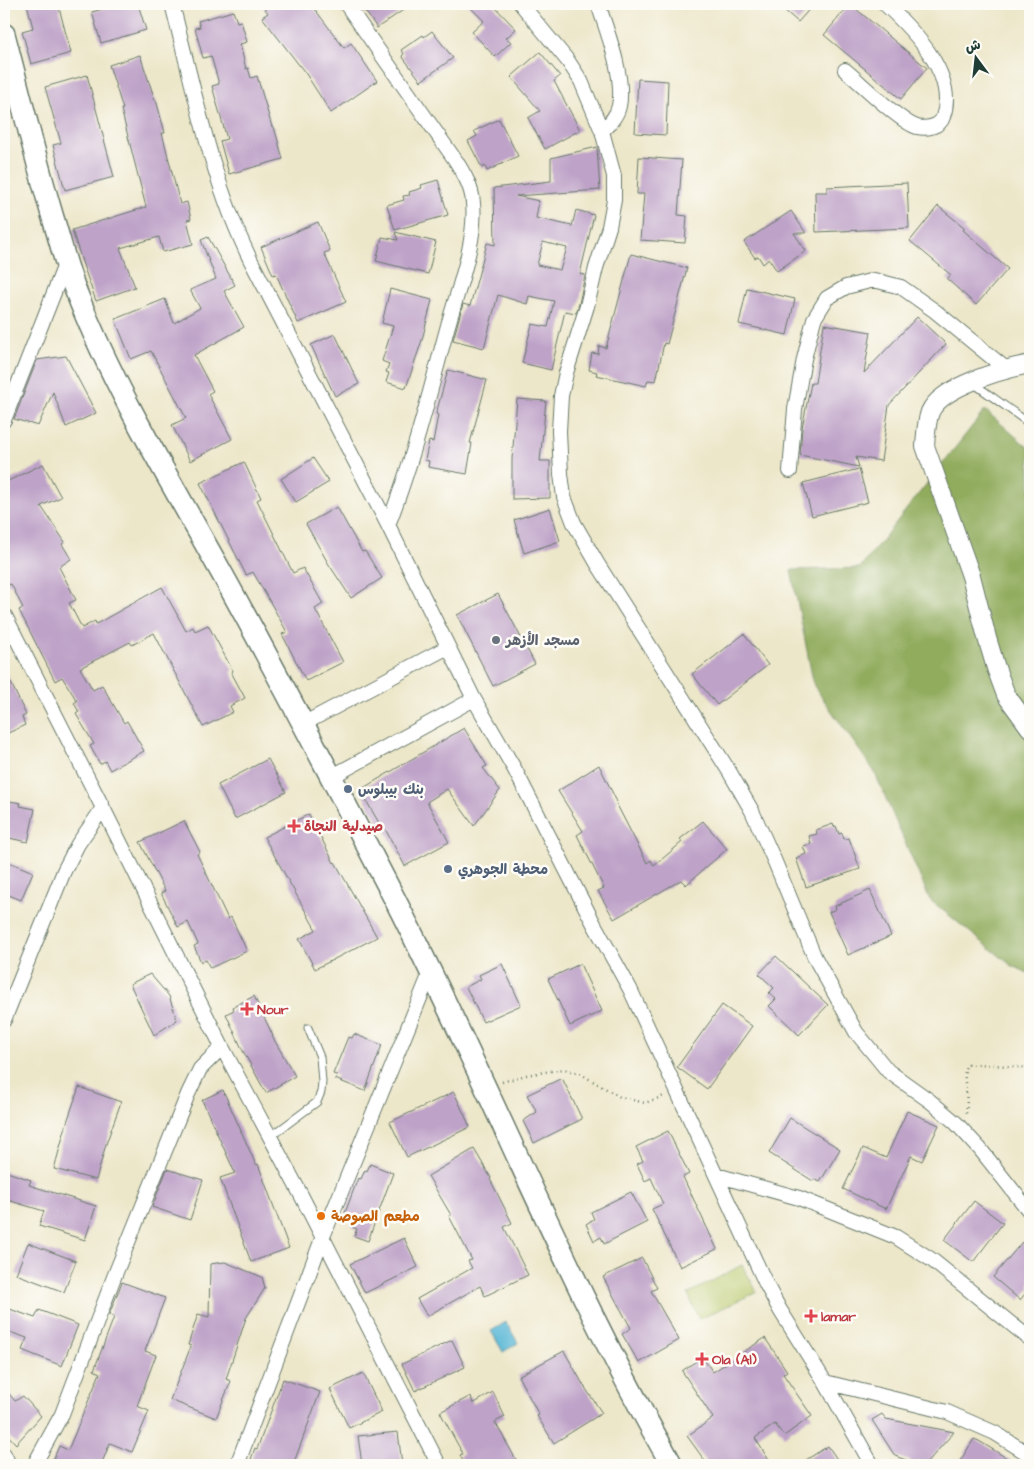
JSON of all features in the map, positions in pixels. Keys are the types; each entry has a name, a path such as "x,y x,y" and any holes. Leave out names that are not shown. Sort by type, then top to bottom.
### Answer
{"main road":[{"path":"4,34 45,191 66,262 77,295 104,356 331,777 430,971 604,1341 672,1465"}],"street":[{"path":"172,4 214,166 241,241 388,525 474,699 515,770 594,924 630,989 769,1290 825,1382 872,1465"},
{"path":"346,4 456,161 468,181 473,202 473,228 465,264 413,455 388,525"},
{"path":"521,4 568,61 581,81 602,131 614,176 614,200 609,227 561,396 559,431 561,474 564,497 574,523 597,564 720,755 752,811 776,862 815,958 856,1032 888,1071 947,1115 980,1149 1030,1212"},
{"path":"598,4 612,46 620,86 619,106 616,114 602,131"},
{"path":"845,70 896,114 915,126 925,128 935,126 942,120 946,109 945,94 937,66 929,51 913,31 886,4"},
{"path":"4,420 66,262"},
{"path":"790,471 794,409 814,318 828,298 846,287 874,280 901,287 935,310 1006,369"},
{"path":"1030,364 1006,369 955,389 931,410 926,429 925,446 968,566 987,638 1006,695 1030,728"},
{"path":"4,614 222,1047 300,1193 439,1465"},
{"path":"303,724 448,647"},
{"path":"331,777 474,699"},
{"path":"4,1020 64,871 78,844 103,808"},
{"path":"237,1465 322,1239 430,971"},
{"path":"34,1465 62,1414 114,1277 191,1088 200,1069 222,1047"},
{"path":"716,1175 800,1198 896,1237 932,1260 1030,1339"},
{"path":"825,1382 947,1412 995,1433 1030,1455"},
{"path":"4,1454 9,1465"}],"lane":[{"path":"970,382 1030,424"},
{"path":"270,1138 317,1102 321,1092 320,1058 308,1028"}],"path":[{"path":"947,1115 965,1116 968,1102 963,1075 966,1065 981,1064 1030,1068"},
{"path":"485,1088 526,1074 564,1069 579,1073 620,1096 645,1103 677,1091"}],"green space":[{"path":"985,410 1030,449 1030,974 1011,965 930,900 874,771 814,686 791,570 860,568"},
{"path":"742,1265 757,1292 699,1319 688,1294"}],"water":[{"path":"506,1322 518,1343 503,1352 491,1331"}],"building":[{"path":"27,4 58,4 71,53 31,64 22,31 33,28"},
{"path":"120,4 138,4 146,30 101,43 92,12"},
{"path":"261,4 311,4 344,48 351,43 377,81 331,113 306,74 262,17 268,13"},
{"path":"360,4 412,4 377,28"},
{"path":"467,4 492,4 516,29 506,38 511,42 495,57 472,32 484,21"},
{"path":"777,4 814,4 798,22"},
{"path":"850,4 927,68 901,99 824,35"},
{"path":"233,11 237,22 241,21 247,42 240,44 246,69 248,68 251,78 257,76 283,159 229,174 220,141 227,139 212,86 219,84 211,56 203,58 195,28 200,27 198,21"},
{"path":"432,31 453,58 421,81 402,56 404,54 401,50"},
{"path":"540,52 560,76 554,81 580,130 545,149 528,118 540,111 511,77"},
{"path":"140,55 156,100 165,133 162,133 180,204 187,202 191,219 187,220 193,244 163,252 159,237 120,248 135,287 96,301 72,230 146,207 121,109 123,109 109,65"},
{"path":"87,75 114,177 65,190 53,145 61,143 45,87"},
{"path":"638,79 668,81 666,135 635,133"},
{"path":"499,119 518,156 487,171 485,166 482,168 468,141 477,136 474,131"},
{"path":"597,147 600,190 516,196 539,201 536,218 572,226 576,210 594,215 580,274 585,275 579,304 576,313 565,311 551,370 522,363 532,324 548,327 554,301 529,296 527,304 498,295 484,348 453,340 463,304 470,306 487,243 495,245 494,188 551,181 551,158","holes":["543,242 567,248 560,270 537,265"]},
{"path":"639,157 682,160 678,215 687,216 685,243 640,240 644,194 637,194"},
{"path":"438,180 448,215 395,230 387,205 404,200 403,196 410,195 409,192 422,188 421,185"},
{"path":"907,183 909,228 816,232 815,192 827,192 827,187"},
{"path":"938,206 965,228 963,230 1008,269 976,305 947,279 951,275 910,241"},
{"path":"791,211 806,233 794,233 806,251 777,271 769,259 763,264 758,256 755,258 744,242"},
{"path":"318,222 330,251 324,253 346,302 298,323 276,274 273,275 261,247"},
{"path":"395,232 436,242 428,274 376,261 382,237 398,240"},
{"path":"208,237 235,285 224,291 244,327 194,355 213,391 208,394 232,439 190,461 172,425 186,418 151,351 131,359 115,319 165,299 174,323 200,308 190,290 216,279 201,240"},
{"path":"631,254 687,268 667,344 664,343 656,381 648,380 646,386 596,375 597,372 589,370 592,353 598,354 599,346 606,348"},
{"path":"747,288 795,299 787,335 739,324"},
{"path":"390,289 432,300 422,340 406,388 386,382 389,373 386,372 389,364 382,361 393,326 382,323"},
{"path":"917,317 946,344 889,405 881,461 856,457 859,467 800,455 802,428 811,383 815,383 824,324 871,332 864,373"},
{"path":"335,334 359,384 335,396 311,345"},
{"path":"66,356 96,413 66,427 53,392 38,426 14,419 37,360"},
{"path":"448,370 487,380 470,443 472,443 467,474 428,467 429,461 425,460 429,441 433,442 438,415 436,414"},
{"path":"517,399 546,401 540,461 550,461 550,498 512,499 512,459"},
{"path":"313,458 329,482 296,502 281,479"},
{"path":"244,462 261,498 257,500 293,573 303,568 323,604 315,609 343,662 306,681 282,634 287,632 253,572 246,575 200,483"},
{"path":"43,464 61,497 41,506 65,542 62,544 71,559 59,567 76,600 69,603 82,628 95,621 96,624 162,587 186,631 193,627 195,631 208,625 233,671 231,672 245,698 230,706 233,712 203,727 154,633 132,645 130,642 80,668 93,690 102,685 124,723 127,721 144,751 110,770 105,761 100,764 90,746 94,744 76,714 79,712 74,703 77,701 62,677 55,681 19,610 23,608 11,584 9,585 4,577 4,483"},
{"path":"859,469 868,502 812,516 803,483"},
{"path":"337,507 362,552 365,551 382,578 351,598 306,524"},
{"path":"550,508 560,541 524,553 514,520"},
{"name":"مسجد الأزهر","path":"498,594 535,664 493,686 457,615"},
{"path":"744,634 768,665 717,705 692,674"},
{"path":"4,668 26,715 22,717 25,725 4,735"},
{"path":"464,728 487,766 483,768 500,790 474,826 447,789 427,802 449,842 405,866 384,827 382,828 360,790"},
{"path":"268,759 286,792 235,819 218,785"},
{"path":"599,765 647,863 651,860 654,866 682,842 680,839 703,821 727,849 686,885 681,880 614,919 598,891 604,888 577,835 583,831 558,791"},
{"path":"4,800 21,803 20,806 35,809 28,842 4,837"},
{"path":"309,814 334,863 377,937 315,969 299,939 316,930 264,837"},
{"path":"184,821 200,852 197,854 228,919 231,917 247,951 210,968 206,960 201,962 194,946 198,944 188,922 178,927 161,893 165,891 140,842"},
{"path":"833,824 834,827 836,826 839,834 842,833 844,839 849,838 860,869 806,887 796,858 806,854 803,846 811,844 809,836 817,834 816,830"},
{"path":"4,860 33,872 21,900 4,893"},
{"path":"870,890 891,936 848,955 829,912 836,909 835,906"},
{"path":"776,956 828,1005 799,1035 769,1006 776,999 769,993 774,988 759,974"},
{"path":"502,964 521,1005 483,1022 466,987 481,979 479,975"},
{"path":"580,964 602,1011 570,1026 548,979"},
{"path":"150,974 169,996 177,1020 154,1035 130,984"},
{"path":"254,996 272,1036 295,1076 266,1093 243,1051 226,1014 234,1010 233,1007"},
{"path":"722,1005 752,1026 707,1089 677,1067"},
{"path":"354,1034 382,1045 365,1091 335,1079 337,1075 333,1074 348,1037 352,1038"},
{"path":"562,1078 582,1119 534,1143 523,1121 537,1112 527,1095"},
{"path":"79,1087 121,1102 96,1180 54,1169"},
{"path":"223,1090 256,1165 258,1164 289,1248 251,1262 220,1178 235,1173 202,1100"},
{"path":"454,1092 470,1127 407,1157 390,1122"},
{"path":"907,1111 939,1125 922,1161 911,1156 886,1209 843,1189 863,1148 886,1158"},
{"path":"790,1118 840,1149 820,1182 814,1179 813,1181 769,1153"},
{"path":"668,1131 689,1174 683,1177 717,1249 680,1267 652,1209 663,1204 651,1178 645,1181 637,1164 643,1161 636,1147"},
{"path":"474,1149 491,1178 512,1223 504,1227 528,1275 485,1296 480,1286 427,1316 417,1299 472,1268 468,1261 472,1260 449,1216 451,1215 428,1176"},
{"path":"370,1164 393,1173 368,1241 354,1236 357,1229 352,1227 355,1217 345,1213 358,1178 361,1179"},
{"path":"167,1169 203,1180 190,1220 152,1207"},
{"path":"4,1171 31,1180 29,1185 96,1206 85,1240 39,1226 44,1211 4,1199"},
{"path":"631,1192 647,1222 604,1244 601,1237 594,1241 586,1224 594,1219 591,1212"},
{"path":"974,1201 1003,1223 973,1262 944,1240"},
{"path":"404,1238 418,1267 365,1293 350,1264"},
{"path":"1022,1242 1030,1249 1030,1288 1020,1300 993,1277"},
{"path":"28,1243 76,1261 64,1292 16,1274"},
{"path":"642,1258 657,1288 651,1291 679,1340 639,1363 622,1334 631,1328 603,1277"},
{"path":"225,1262 262,1277 265,1288 246,1318 226,1379 231,1381 216,1418 170,1400 191,1346 188,1345 198,1314 209,1317 210,1264"},
{"path":"122,1282 165,1298 145,1351 156,1355 137,1406 149,1411 132,1452 110,1443 101,1465 51,1465 59,1446 68,1450 100,1373 94,1370 114,1317 109,1315"},
{"path":"4,1307 35,1318 39,1310 78,1325 62,1366 22,1350 27,1338 4,1330"},
{"path":"765,1338 787,1371 783,1374 812,1416 784,1436 775,1424 755,1438 772,1465 708,1465 687,1436 713,1418 682,1371 702,1357 713,1372"},
{"path":"452,1340 465,1367 415,1391 402,1364"},
{"path":"564,1351 602,1413 554,1443 537,1416 539,1415 518,1376"},
{"path":"363,1373 382,1412 349,1428 330,1389"},
{"path":"283,1379 320,1392 293,1465 249,1465 255,1448 257,1449"},
{"path":"4,1388 15,1401 23,1396 41,1416 16,1444 4,1431"},
{"path":"493,1392 505,1417 495,1422 519,1465 465,1465 460,1455 463,1454 440,1412 471,1396 473,1404"},
{"path":"882,1414 886,1419 954,1432 925,1465 920,1465 895,1456 872,1420"},
{"path":"398,1432 402,1465 362,1465 358,1436"},
{"path":"974,1439 1018,1465 966,1465 960,1461"},
{"path":"828,1446 841,1465 798,1465"}],"place":[{"name":"مسجد الأزهر","path":"496,640"},
{"name":"بنك بيبلوس","path":"348,789"},
{"name":"صيدلية النجاة","path":"294,826"},
{"name":"محطة الجوهري","path":"448,869"},
{"name":"Nour","path":"247,1009"},
{"name":"مطعم الصوصة","path":"321,1216"},
{"name":"lamar","path":"811,1316"},
{"name":"Ola (Al)","path":"702,1359"}]}
